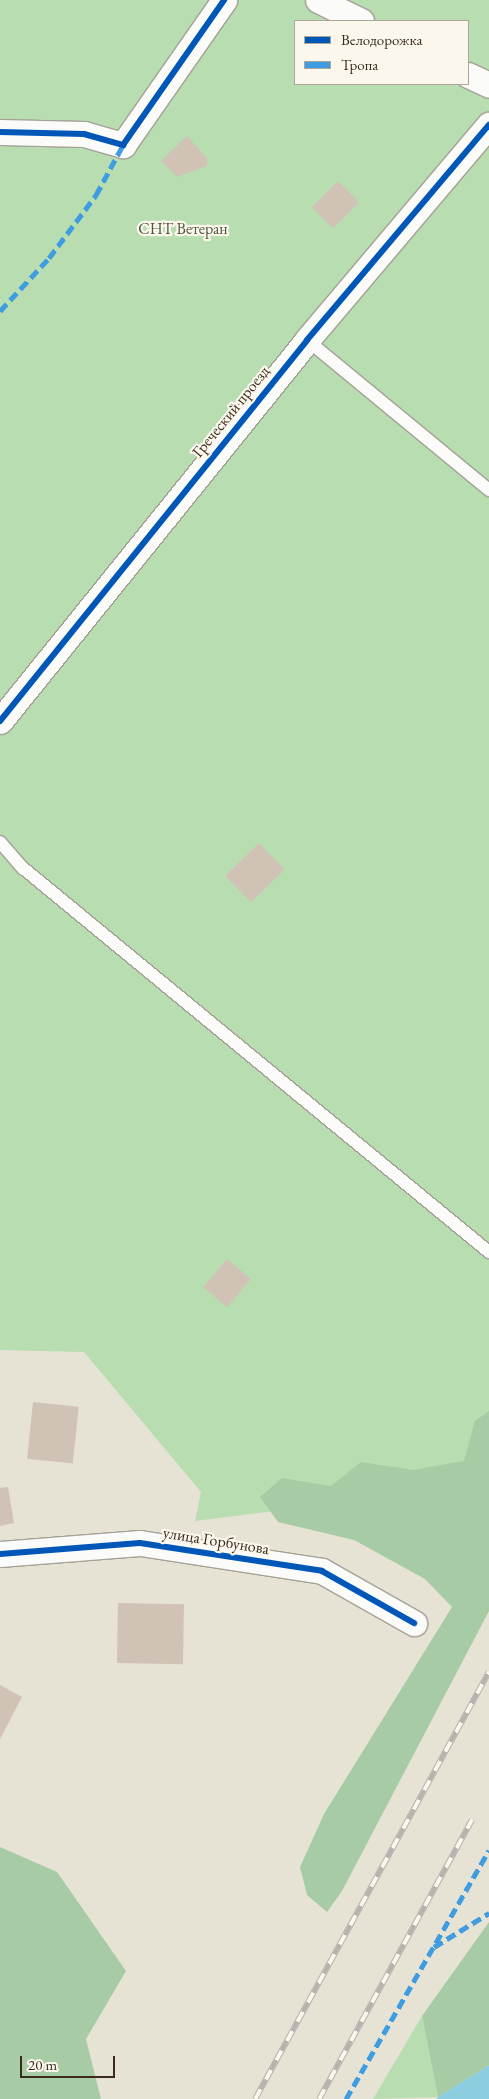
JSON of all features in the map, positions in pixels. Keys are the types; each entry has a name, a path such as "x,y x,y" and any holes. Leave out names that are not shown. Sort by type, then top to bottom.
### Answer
{"street":[{"path":"0,132 84,134 123,145 224,0"},
{"path":"318,0 359,20"},
{"path":"469,75 489,85"},
{"name":"Греческий проезд","path":"0,721 307,340 489,125"},
{"name":"улица Горбунова","path":"0,1554 140,1543 322,1571 414,1623"}],"lane":[{"path":"307,340 489,490"},
{"path":"0,842 23,868 489,1252"}],"green space":[{"name":"СНТ Ветеран","path":"0,0 489,0 489,1484 195,1521 201,1492 84,1352 0,1350"},
{"path":"489,1411 489,1611 342,1891 327,1912 307,1895 300,1867 324,1814 452,1607 425,1579 354,1540 278,1522 260,1497 282,1478 331,1486 361,1462 413,1470 464,1461 475,1421"},
{"path":"0,1847 57,1872 126,1971 86,2039 101,2099 0,2099"},
{"path":"489,1922 489,2065 438,2097 422,2016"},
{"path":"422,2016 438,2097 373,2099"}],"water":[{"path":"489,2065 489,2099 436,2099 438,2097"}],"building":[{"path":"187,136 207,158 207,166 177,177 161,161"},
{"path":"338,181 359,202 333,228 312,207"},
{"path":"259,843 285,870 251,902 225,876"},
{"path":"227,1259 251,1279 227,1307 203,1287"},
{"path":"33,1402 79,1407 73,1463 27,1459"},
{"path":"8,1487 14,1523 0,1526 0,1488"},
{"path":"118,1603 184,1604 183,1664 117,1663"},
{"path":"0,1685 22,1697 0,1739"}],"railway":[{"path":"255,2099 489,1672"},
{"path":"319,2099 472,1820"}],"marked path":[{"path":"0,311 49,258 96,195 123,145"},
{"path":"346,2099 489,1850"},
{"path":"434,1947 489,1913"}],"cycle path":[{"path":"0,132 84,134 123,145 224,0"},
{"path":"0,721 307,340 489,125"},
{"path":"0,1554 140,1543 322,1571 414,1623"}]}
